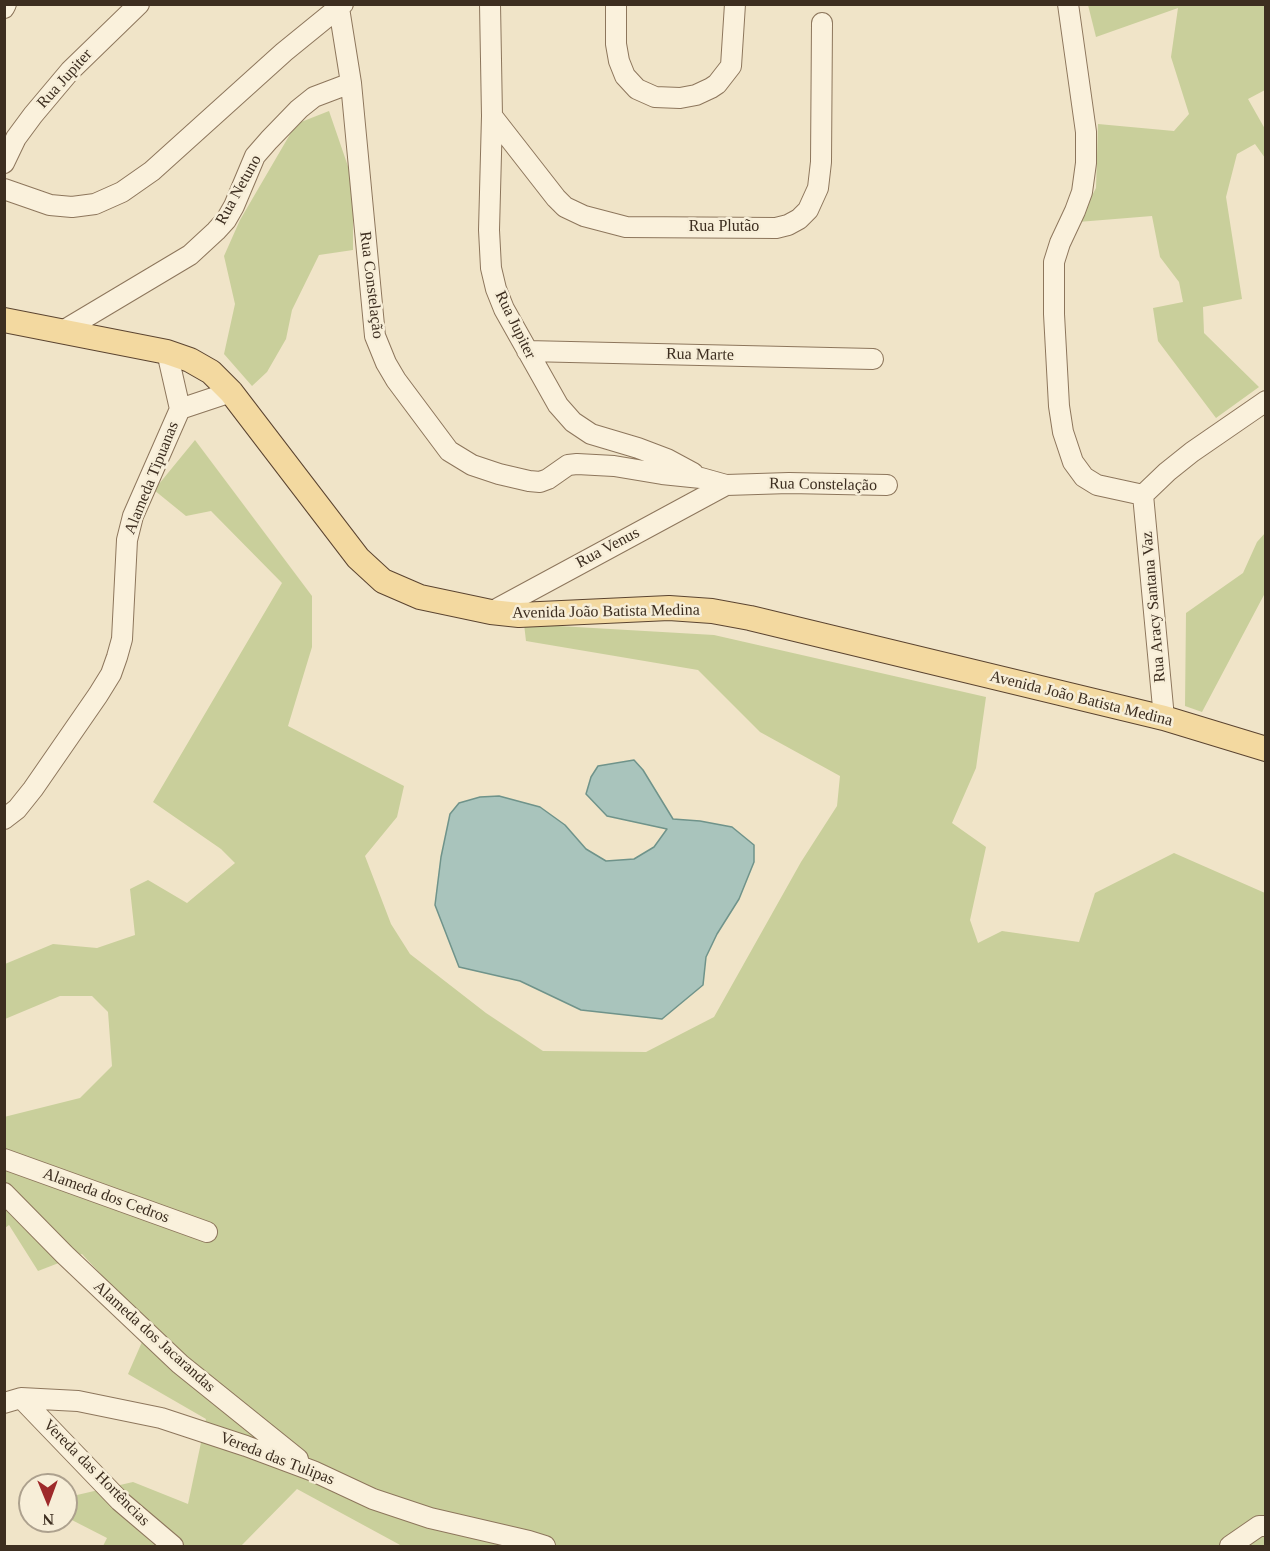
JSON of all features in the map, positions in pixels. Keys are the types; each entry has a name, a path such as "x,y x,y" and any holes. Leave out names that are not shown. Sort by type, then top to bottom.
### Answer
{"main road":[{"name":"Avenida João Batista Medina","path":"4,320 167,352 190,360 211,372 231,392 358,558 383,581 420,597 490,612 519,615 669,608 712,611 1164,718 1266,749"}],"street":[{"name":"Rua Jupiter","path":"4,163 16,138 70,71 138,4"},
{"name":"Rua Jupiter","path":"490,4 492,116 489,230 491,268 504,309 558,405 573,422 591,434 667,459 701,478"},
{"path":"615,4 616,44 625,76 637,89 655,97 680,98 696,95 711,88 731,66 735,4"},
{"path":"1068,4 1086,132 1086,163 1082,192 1054,262 1054,314 1059,406 1073,462 1084,477 1097,485 1143,495 1192,452 1266,401"},
{"name":"Rua Constelação","path":"341,6 351,83 375,336 396,380 449,451 472,465 499,474 540,482 568,465 578,464 614,466 701,478 726,485 789,483 887,485"},
{"name":"Rua Constelação","path":"4,189 50,205 72,207 94,204 122,192 152,171 284,51 341,6"},
{"name":"Rua Plutão","path":"492,116 556,198 566,207 584,216 626,227 776,228 788,225 808,210 818,188 821,162 822,23"},
{"name":"Rua Netuno","path":"61,332 190,255 226,220 255,156 269,140 314,97 351,83"},
{"name":"Rua Marte","path":"527,351 873,359"},
{"name":"Alameda Tipuanas","path":"4,819 17,809 33,789 98,695 111,674 117,657 122,639 127,540 133,516 180,409 167,352"},
{"path":"180,409 231,392"},
{"name":"Rua Venus","path":"490,612 726,485"},
{"name":"Rua Aracy Santana Vaz","path":"1143,495 1164,718"},
{"name":"Alameda dos Cedros","path":"4,1159 207,1232"},
{"name":"Alameda dos Jacarandas","path":"4,1193 65,1255 180,1364 313,1471"},
{"name":"Vereda das Tulipas","path":"13,1400 78,1401 161,1418 313,1471 373,1499 430,1518 544,1546"},
{"name":"Vereda das Hortências","path":"13,1400 120,1501 173,1546"},
{"path":"1230,1546 1259,1526 1266,1526"}],"green space":[{"path":"1088,5 1265,5 1265,90 1248,99 1265,129 1265,158 1255,144 1237,154 1226,197 1242,299 1203,307 1204,333 1259,387 1216,418 1158,341 1153,308 1183,302 1179,282 1160,257 1152,216 1078,222 1096,188 1098,124 1174,131 1189,114 1171,57 1178,8 1096,37"},
{"path":"329,111 353,181 353,250 319,255 292,310 286,339 267,372 252,386 224,354 235,304 224,256 240,220 296,124"},
{"path":"195,440 312,596 312,647 288,726 404,786 397,817 365,856 391,924 410,954 486,1013 543,1051 646,1052 714,1017 801,862 837,806 840,776 760,732 698,670 526,641 524,624 714,635 986,697 976,768 952,823 986,847 970,920 978,943 1002,931 1079,942 1095,893 1174,853 1265,893 1265,1546 402,1546 297,1489 241,1546 103,1546 107,1538 78,1523 78,1495 133,1482 188,1504 206,1419 128,1374 149,1326 82,1254 38,1271 9,1225 5,1228 4,1117 80,1098 112,1066 108,1012 92,996 60,996 5,1019 5,964 53,944 97,948 135,935 130,889 148,880 187,903 235,863 221,849 153,802 282,583 211,511 186,516 154,490"},
{"path":"1265,533 1265,593 1202,712 1185,706 1186,613 1243,573 1257,542"}],"water":[{"path":"634,760 643,770 673,819 732,827 754,845 754,862 739,899 717,934 706,957 703,985 662,1019 581,1010 520,981 459,967 435,905 441,857 450,814 459,803 480,797 499,796 540,807 565,825 586,849 606,861 634,859 654,847 667,829 607,816 586,794 591,777 598,766"}]}
